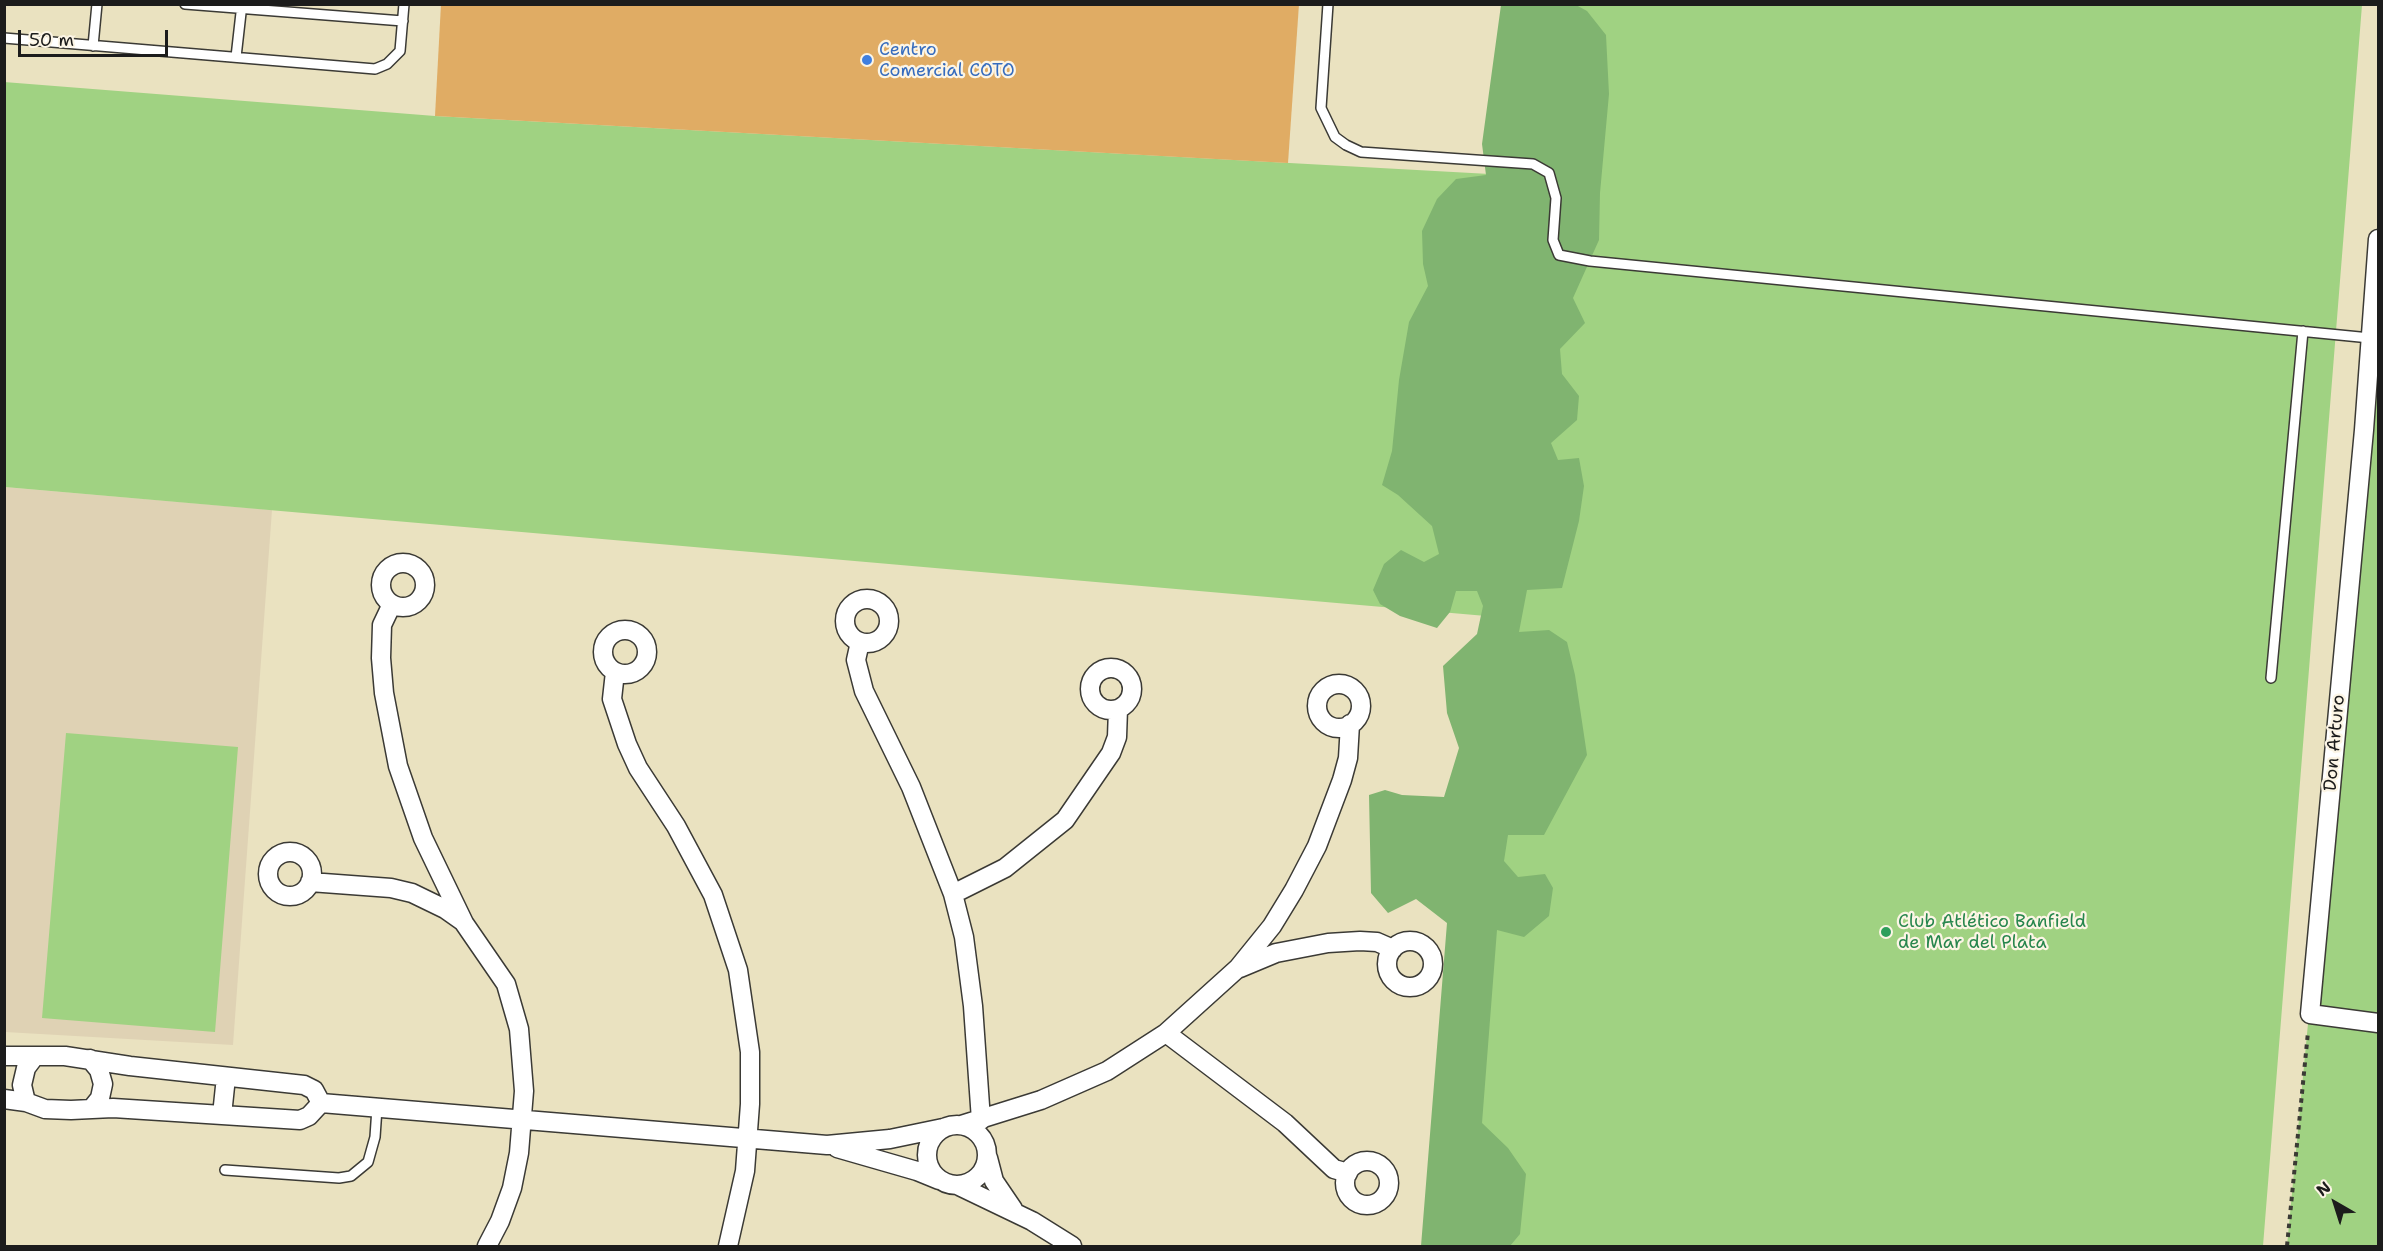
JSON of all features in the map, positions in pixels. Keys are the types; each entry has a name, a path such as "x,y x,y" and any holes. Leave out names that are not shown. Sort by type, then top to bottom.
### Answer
{"street":[{"name":"Don Arturo","path":"2310,1014 2371,430 2370,338 2379,239"},
{"path":"392,604 382,625 381,658 384,693 398,766 423,838 465,923 493,962 514,1006 523,1057 523,1122 512,1188 500,1221 486,1246"},
{"path":"860,642 856,650 856,660 864,690 920,808 953,894 964,937 972,994 981,1120"},
{"path":"615,672 612,699 627,744 638,768 676,826 713,895 738,970 750,1052 749,1138 739,1204 728,1246"},
{"path":"953,894 1005,868 1065,820 1098,776 1111,753 1119,724 1118,709"},
{"path":"321,1103 523,1122 826,1145 890,1139 1009,1112 1075,1087 1107,1071 1166,1033 1238,969 1272,926 1294,891 1317,846 1348,758 1350,724"},
{"path":"310,882 391,888 412,893 445,909 465,923"},
{"path":"1238,969 1276,953 1328,943 1377,942 1392,949"},
{"path":"2310,1014 2379,1023"},
{"path":"1166,1033 1285,1123 1334,1169 1348,1173"},
{"path":"4,1056 90,1059 304,1085 314,1090 321,1103"},
{"path":"26,1102 22,1085 26,1068 35,1056"},
{"path":"90,1059 99,1070 103,1084 100,1098 92,1108"},
{"path":"222,1115 226,1077"},
{"path":"4,1099 45,1108 71,1110 92,1108 300,1120 309,1116 321,1103"},
{"path":"1009,1112 993,1131 988,1153 985,1167 974,1180 949,1183 930,1167 927,1150 930,1141 952,1126 978,1133 988,1153 999,1193 1021,1217"},
{"path":"826,1145 917,1171 949,1183 1032,1221 1072,1246"}],"lane":[{"path":"93,46 97,4"},
{"path":"185,4 403,21"},
{"path":"4,38 375,69 387,64 400,51 404,4"},
{"path":"1328,4 1321,108 1335,136 1346,145 1361,152 1533,164 1549,174 1557,198 1553,240 1559,255 1590,261 2370,338"},
{"path":"236,57 242,7"},
{"path":"2271,678 2303,331"},
{"path":"225,1170 339,1178 351,1176 368,1162 375,1137 377,1108"}],"path":[{"path":"2287,1246 2310,1014"}],"shaded area":[{"path":"4,487 272,510 233,1045 5,1032"}],"green space":[{"path":"1501,5 1576,5 1587,11 1606,35 1609,94 1600,193 1599,240 1573,298 1585,323 1560,349 1562,374 1579,396 1577,420 1551,443 1558,460 1579,458 1584,486 1579,521 1562,588 1527,590 1519,632 1549,630 1567,642 1575,675 1587,755 1544,835 1508,835 1504,861 1518,877 1545,874 1553,888 1549,916 1524,937 1497,930 1482,1123 1508,1148 1526,1174 1520,1234 1510,1246 1421,1246 1447,923 1416,899 1388,913 1371,893 1369,795 1385,790 1402,795 1444,797 1459,748 1447,713 1443,666 1477,634 1483,606 1477,591 1456,591 1450,612 1437,628 1400,616 1380,604 1373,590 1384,564 1401,550 1424,562 1439,554 1432,526 1398,495 1382,485 1392,451 1399,380 1409,322 1428,286 1423,264 1422,231 1437,199 1456,179 1486,175 1482,144"},
{"name":"Club Atlético Banfield de Mar del Plata","path":"1558,5 2362,5 2263,1246 1459,1246 1509,618 5,487 4,82 435,116 1544,177"},
{"path":"2378,225 2378,1246 2287,1246 2364,430"},
{"path":"66,733 238,747 215,1032 42,1018"}],"building":[{"name":"Centro Comercial COTO","path":"441,4 1299,4 1288,163 435,116"}],"place":[{"name":"Centro Comercial COTO","path":"867,60"},
{"name":"Club Atlético Banfield de Mar del Plata","path":"1886,932"}]}
